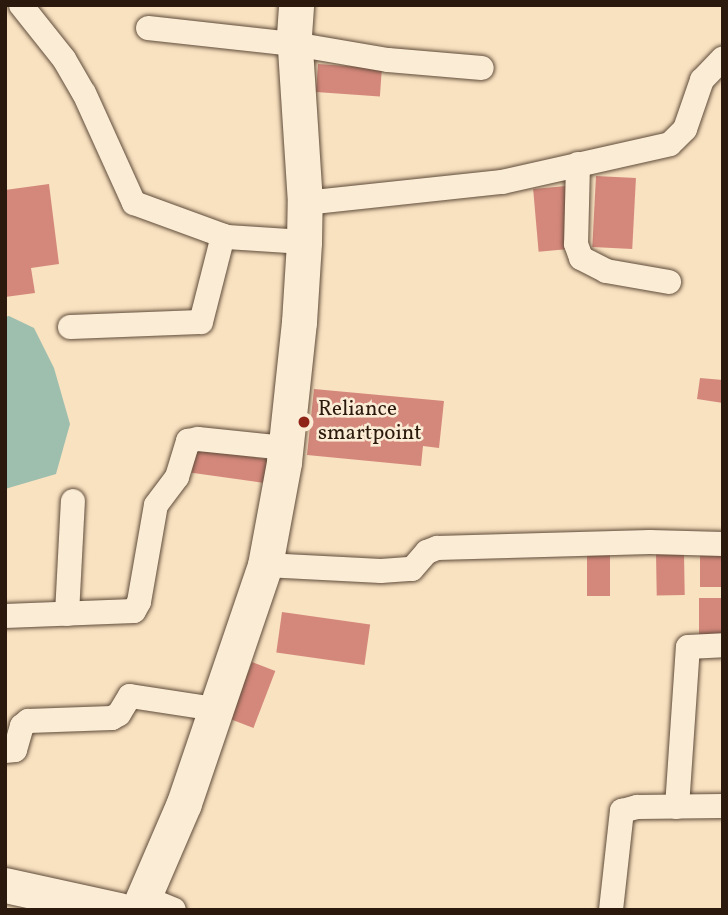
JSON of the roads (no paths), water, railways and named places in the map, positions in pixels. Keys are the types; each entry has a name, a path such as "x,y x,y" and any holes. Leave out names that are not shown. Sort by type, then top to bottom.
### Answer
{"street":[{"path":"21,5 64,59 84,93 132,200 142,207 223,236 304,242"},
{"path":"5,886 144,907 184,803 265,565 285,448 304,242 305,203 294,44 296,5"},
{"path":"148,28 294,44 388,60 482,68"},
{"path":"305,203 502,182 670,144 685,130 702,80 723,58"},
{"path":"578,164 576,244 582,258 606,271 668,282"},
{"path":"70,327 201,322 223,236"},
{"path":"5,616 128,612 137,607 156,505 177,477 188,441 198,439 285,448"},
{"path":"66,614 73,501"},
{"path":"265,565 380,571 412,569 427,552 437,548 650,542 723,544"},
{"path":"677,807 688,647 723,645"},
{"path":"5,751 15,750 22,726 29,721 112,718 119,714 130,696 215,709"},
{"path":"611,910 622,811 637,807 723,806"}],"place":[{"name":"Reliance smartpoint","path":"304,422"}]}
